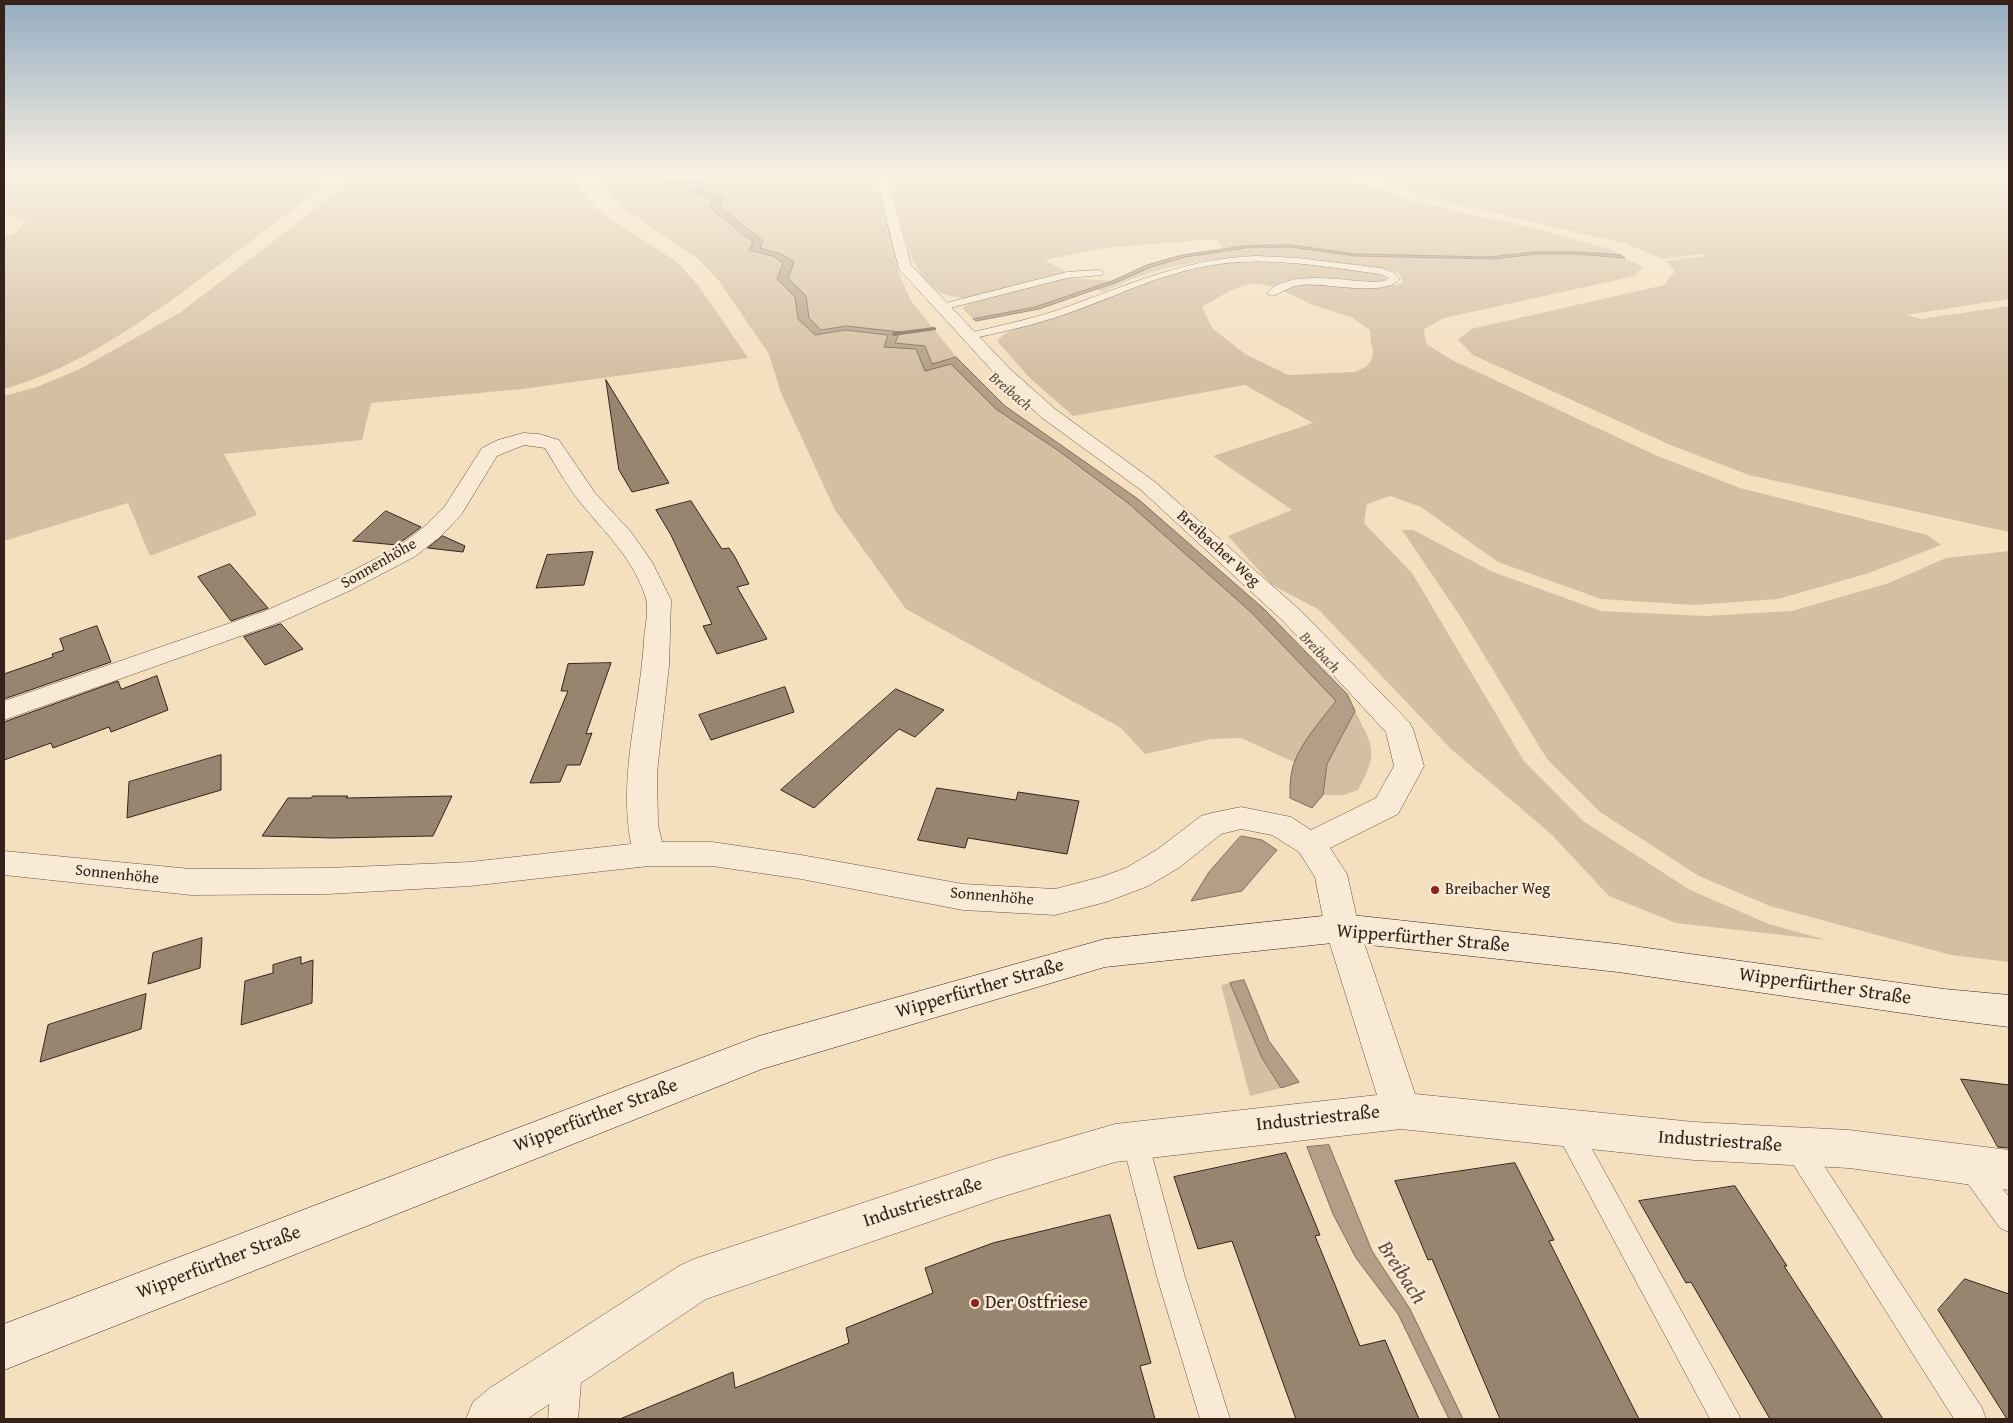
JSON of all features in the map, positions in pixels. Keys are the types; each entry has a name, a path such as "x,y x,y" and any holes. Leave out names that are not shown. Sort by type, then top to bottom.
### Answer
{"street":[{"name":"Breibacher Weg","path":"898,240 904,266 1004,373 1048,413 1148,486 1208,539 1292,616 1399,729 1409,766 1387,806 1310,844"},
{"name":"Sonnenhöhe","path":"4,711 274,616 344,585 406,552 432,531 453,510 489,452 505,444 523,439 539,440 552,444 587,497 623,536 644,567 659,600 656,666 642,772 643,825 650,854"},
{"name":"Sonnenhöhe","path":"4,863 191,882 328,881 470,874 650,854 712,854 801,867 963,896 1055,902 1106,889 1138,877 1169,858 1212,824 1241,818 1280,825 1310,844"},
{"path":"1310,844 1331,874 1342,928"},
{"name":"Wipperfürther Straße","path":"4,1347 759,1053 1105,954 1342,928 1618,958 1944,1004 2009,1011"},
{"name":"Industriestraße","path":"1342,928 1401,1111"},
{"name":"Industriestraße","path":"490,1419 507,1405 694,1281 995,1179 1115,1143 1401,1111 1694,1141 1850,1149 2009,1170"}],"lane":[{"path":"970,336 1063,312 1167,271 1214,262 1261,259 1297,261 1381,271 1395,278 1388,283 1292,282 1276,288 1272,293"},
{"path":"942,307 1067,275 1098,273"},
{"path":"1567,1128 1726,1419"},
{"path":"1135,1140 1171,1277 1215,1419"},
{"path":"1796,1147 1971,1419"},
{"path":"1970,1166 2009,1219"},
{"path":"563,1419 567,1365"}],"shaded area":[{"path":"4,240 252,240 136,325 111,340 59,368 32,380 4,389"},
{"path":"274,240 644,240 677,262 698,285 748,358 522,389 371,403 362,440 224,454 257,515 150,556 128,503 4,541 4,396 37,387 80,369 181,312"},
{"path":"671,240 751,240 753,242 749,250 773,256 783,263 777,279 795,297 798,319 815,335 845,330 889,335 884,346 916,349 925,371 951,364 996,409 1059,451 1128,503 1252,613 1337,701 1319,723 1294,762 1241,738 1211,739 1145,754 1121,728 906,609 835,510 781,393 769,354 719,281 697,258"},
{"path":"751,240 762,240 760,248 781,254 794,262 788,278 806,296 809,318 821,330 846,326 900,332 895,343 925,346 932,364 956,357 1005,406 1138,499 1264,609 1347,694 1355,711 1327,764 1323,795 1312,808 1290,798 1292,771 1302,747 1336,701 1252,613 1128,503 1059,451 996,409 951,364 925,371 916,349 884,347 888,335 845,330 815,335 798,319 795,297 777,279 783,263 773,256 749,250 753,242"},
{"path":"890,240 898,271 911,301 933,328 900,332 846,326 821,330 809,318 806,296 788,278 781,254 760,248 763,241"},
{"path":"907,240 1198,240 1104,248 1045,260 1066,272 967,298 946,294 930,285 918,270"},
{"path":"1217,240 1579,240 1610,249 1621,255 1576,252 1535,252 1490,257 1356,254 1291,245 1244,246 1222,249"},
{"path":"1612,240 2009,240 2009,299 1906,315 1921,319 2009,306 2009,532 1749,475 1673,446 1473,355 1458,340 1471,329 1664,285 1675,271 1665,261 1706,256 1702,254 1663,259 1627,244"},
{"path":"1291,245 1356,254 1490,257 1535,252 1576,252 1621,255 1625,258 1577,254 1537,254 1492,259 1356,256 1291,247 1246,248 1185,257 1151,267 1117,282 1039,309 976,321 973,319 1035,307 1112,281 1147,265 1182,255 1244,246"},
{"path":"1291,247 1356,256 1492,259 1537,254 1577,254 1625,258 1643,267 1635,276 1444,318 1424,329 1426,344 1450,359 1655,455 1740,488 1927,535 1941,545 1869,573 1778,599 1694,605 1601,599 1498,562 1421,507 1390,496 1367,504 1364,523 1412,573 1524,761 1583,821 1690,890 1769,924 1826,940 1676,923 1609,896 1551,834 1451,749 1318,609 1272,585 1228,536 1292,510 1213,456 1313,423 1245,385 1073,416 1030,378 997,341 1020,326 1067,313 1147,280 1186,269 1241,263 1296,264 1379,274 1386,279 1383,281 1355,283 1302,280 1273,287 1263,284 1244,285 1202,307 1212,328 1245,354 1288,375 1355,372 1367,366 1372,359 1373,350 1370,330 1351,317 1313,305 1281,290 1296,283 1385,286 1398,285 1403,282 1400,274 1388,269 1270,258 1240,259 1182,265 1152,272 1102,292 1096,289 1147,268 1188,257 1256,248"},
{"path":"1056,279 1112,281 1035,307 973,319 962,308 970,303"},
{"path":"935,330 956,357 932,364 925,346 895,343 899,335"},
{"path":"1402,530 1413,530 1493,572 1601,611 1705,616 1792,611 1889,583 1946,558 2009,551 2009,962 1951,955 1770,906 1699,876 1600,812 1547,759 1462,619"},
{"path":"1355,711 1366,733 1371,750 1369,767 1358,790 1344,795 1323,795 1327,764"},
{"path":"1241,836 1262,840 1277,850 1242,891 1191,901 1209,872"},
{"path":"1244,980 1269,1041 1299,1082 1281,1088 1262,1058 1230,983"},
{"path":"1230,983 1262,1058 1281,1088 1250,1096 1221,985"},
{"path":"1329,1145 1372,1251 1410,1309 1463,1419 1449,1419 1398,1314 1356,1258 1333,1214 1307,1147"}],"building":[{"path":"606,380 669,483 632,492 619,470"},
{"path":"691,501 722,549 729,548 735,557 749,584 737,587 767,639 717,654 703,626 712,624 671,535 656,510"},
{"path":"386,511 421,527 397,545 353,541"},
{"path":"443,536 465,546 463,552 428,548"},
{"path":"593,552 584,585 536,588 547,555"},
{"path":"230,564 268,608 231,621 198,577"},
{"path":"281,624 303,649 265,665 244,637"},
{"path":"97,626 111,662 4,699 4,674 53,657 52,654 64,650 60,639"},
{"path":"611,663 586,734 592,733 580,765 567,765 560,782 530,783 568,691 561,691 568,664"},
{"path":"157,676 168,710 111,732 109,727 53,748 51,743 4,760 4,722 118,681 121,689"},
{"path":"785,687 794,712 711,740 699,715"},
{"path":"896,689 944,710 915,737 899,729 814,808 781,790"},
{"path":"221,755 221,790 127,818 129,782"},
{"path":"937,788 1016,800 1018,792 1079,801 1067,854 968,838 965,848 918,840"},
{"path":"313,796 348,796 346,798 452,796 433,836 333,838 262,836 288,798 311,798"},
{"path":"202,938 200,968 148,984 153,953"},
{"path":"301,957 301,964 313,960 312,1003 241,1025 245,981 273,973 273,965"},
{"path":"146,994 141,1029 40,1062 48,1025"},
{"path":"1961,1079 2009,1085 2009,1148 1998,1147"},
{"path":"1286,1153 1320,1235 1315,1236 1360,1346 1385,1340 1419,1419 1296,1419 1232,1241 1198,1249 1174,1177"},
{"path":"1515,1163 1554,1240 1549,1241 1639,1419 1500,1419 1432,1259 1428,1260 1395,1181"},
{"path":"1735,1186 1787,1266 1784,1266 1883,1419 1770,1419 1691,1282 1686,1283 1639,1201"},
{"path":"1110,1215 1151,1363 1140,1366 1155,1419 620,1419 733,1372 735,1388 849,1343 846,1328 933,1293 925,1268 993,1243"},
{"path":"1965,1279 2009,1294 2009,1419 2007,1419 1938,1310"}],"waterway":[{"path":"894,334 934,329"}],"place":[{"name":"Breibacher Weg","path":"1435,890"},
{"name":"Der Ostfriese","path":"975,1303"}],"water label":[{"name":"Breibach","path":"1010,392"},
{"name":"Breibach","path":"1319,653"},
{"name":"Breibach","path":"1401,1273"}]}
